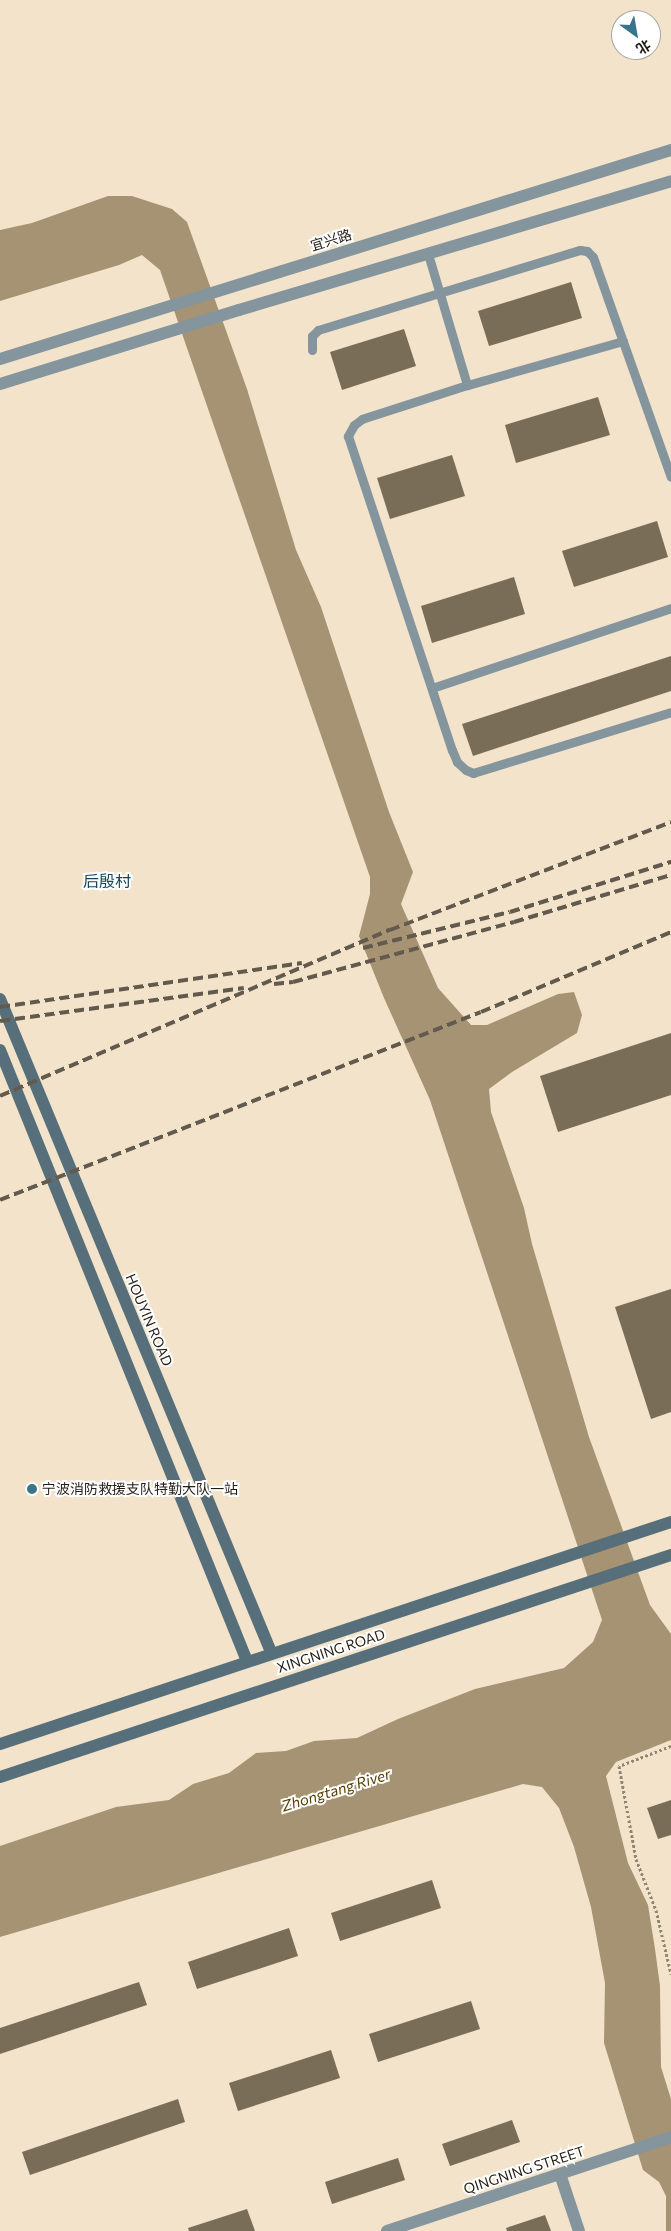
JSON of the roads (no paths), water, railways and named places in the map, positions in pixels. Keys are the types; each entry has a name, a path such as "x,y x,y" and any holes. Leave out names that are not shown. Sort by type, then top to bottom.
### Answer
{"main road":[{"name":"HOUYIN ROAD","path":"0,999 271,1652"},
{"path":"0,1050 247,1661"},
{"path":"0,1744 271,1652 671,1522"},
{"name":"XINGNING ROAD","path":"0,1777 667,1556"}],"street":[{"name":"宜兴路","path":"0,359 671,150"},
{"path":"0,384 161,333 671,181"},
{"name":"QINGNING STREET","path":"386,2231 671,2137"},
{"path":"560,2174 579,2231"}],"lane":[{"path":"312,350 312,336 318,330 580,250 587,251 593,257 671,477"},
{"path":"428,254 442,293 467,385"},
{"path":"623,341 467,385 362,419 354,425 348,436 457,762 466,770 473,773 671,712"},
{"path":"432,688 671,608"}],"water":[{"name":"Zhongtang River","path":"108,196 132,196 172,209 187,222 247,389 296,550 321,607 389,812 413,872 401,904 438,988 471,1025 487,1025 558,994 574,992 582,1015 577,1033 512,1072 489,1089 491,1112 524,1208 532,1244 589,1437 650,1605 671,1634 671,1740 616,1762 606,1776 628,1863 648,1905 655,1949 660,1986 661,2067 671,2099 671,2231 666,2231 666,2196 659,2182 643,2170 604,2043 605,1983 591,1907 574,1847 559,1808 542,1787 523,1784 0,1937 0,1846 116,1807 169,1800 193,1784 229,1773 256,1753 286,1751 314,1741 357,1738 398,1719 475,1689 564,1668 593,1642 602,1620 430,1100 384,998 359,936 370,894 370,877 160,270 142,255 119,265 0,301 0,230 32,223"}],"railway":[{"path":"0,1096 390,930 671,822"},
{"path":"363,948 510,912 671,862"},
{"path":"274,984 293,982 514,922 671,875"},
{"path":"0,1200 481,1012 671,932"},
{"path":"0,1007 302,963"},
{"path":"0,1021 244,988"}],"place":[{"name":"宁波消防救援支队特勤大队一站","path":"32,1489"}],"district":[{"name":"后殷村","path":"107,881"}]}
